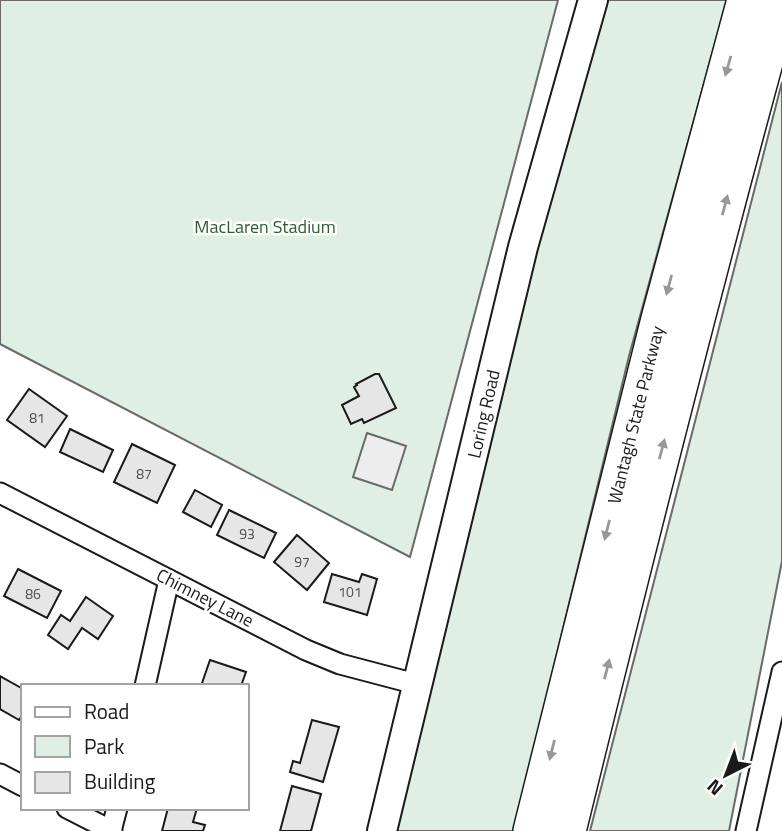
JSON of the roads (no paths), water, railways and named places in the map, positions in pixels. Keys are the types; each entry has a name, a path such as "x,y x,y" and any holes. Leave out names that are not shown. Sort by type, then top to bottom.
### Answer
{"highway":[{"name":"Wantagh State Parkway","path":"532,831 660,319 746,0"},
{"name":"Wantagh State Parkway","path":"567,831 641,529 781,0"}],"street":[{"name":"Loring Road","path":"382,831 523,247 593,0"},
{"name":"Chimney Lane","path":"0,494 314,654 340,664 416,684"},
{"path":"145,684 169,580"},
{"path":"746,831 782,672"},
{"path":"0,775 21,785"},
{"path":"71,810 111,831 116,810"}],"park label":[{"name":"MacLaren Stadium","path":"265,227"}]}
